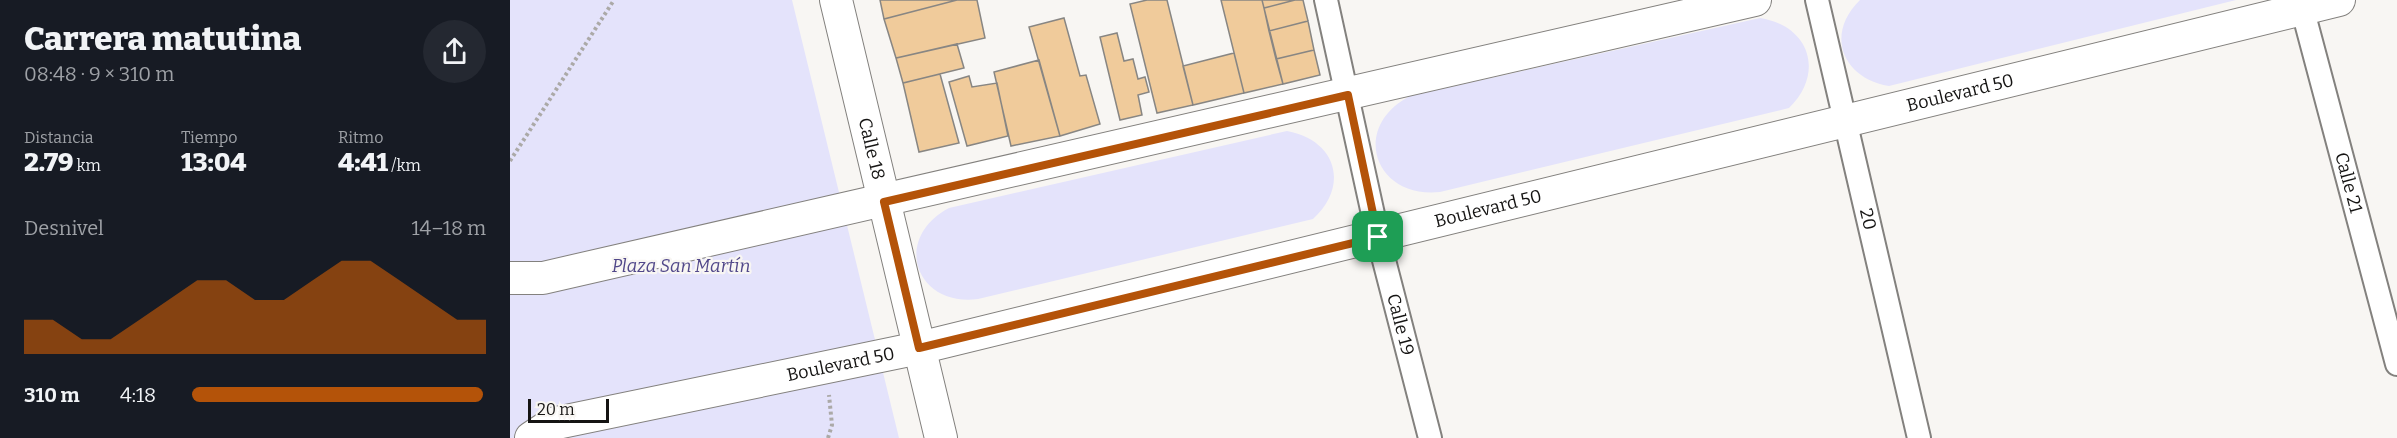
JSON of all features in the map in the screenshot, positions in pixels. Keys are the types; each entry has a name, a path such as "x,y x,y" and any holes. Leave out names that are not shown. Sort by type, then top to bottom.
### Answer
{"main road":[{"name":"Calle 18","path":"836,0 941,438"},
{"path":"510,278 543,278 884,202 1755,0"},
{"name":"Boulevard 50","path":"531,438 552,424 919,348 1845,123 2301,4 2339,0"}],"street":[{"name":"Calle 19","path":"1326,0 1378,237 1430,438"},
{"name":"20","path":"1817,0 1919,438"},
{"name":"Calle 21","path":"2301,4 2397,364"}],"path":[{"path":"510,161 614,0"},
{"path":"825,368 832,425 828,438"}],"green space":[{"name":"Plaza San Martín","path":"510,0 792,0 899,438 510,438"},
{"path":"1860,0 2236,0 1889,86 1860,74 1850,64 1844,53 1841,40 1843,27 1849,13"},
{"path":"1760,18 1777,23 1791,31 1801,41 1807,53 1809,66 1807,80 1789,108 1440,192 1417,191 1399,184 1386,173 1378,158 1376,142 1380,125 1391,109 1410,96"},
{"path":"1287,131 1304,136 1317,144 1327,154 1332,166 1334,179 1331,192 1325,206 1313,219 978,299 956,299 939,292 926,282 918,268 917,252 921,236 931,221 949,208"}],"building":[{"path":"880,0 957,0 884,19"},
{"path":"957,0 977,0 985,38 896,58 884,19"},
{"path":"1147,0 1167,0 1193,105 1157,113 1130,4"},
{"path":"1221,0 1262,0 1283,84 1244,93"},
{"path":"1262,0 1295,0 1264,8"},
{"path":"1303,0 1308,21 1269,31 1264,8"},
{"path":"1064,18 1080,76 1086,75 1100,124 1060,136 1029,27"},
{"path":"1308,21 1314,50 1276,59 1269,31"},
{"path":"1117,33 1124,61 1133,59 1138,79 1145,77 1149,92 1138,95 1142,115 1120,120 1100,37"},
{"path":"957,44 964,68 903,83 896,58"},
{"path":"1314,50 1320,75 1283,84 1276,59"},
{"path":"1234,53 1244,93 1193,105 1183,66"},
{"path":"1039,60 1060,136 1011,146 994,72"},
{"path":"940,74 959,143 919,152 903,83"},
{"path":"969,76 972,87 997,83 1008,136 967,146 949,82"}],"route":[{"path":"1348,95 1378,237 919,348 884,202 1348,95"}]}
